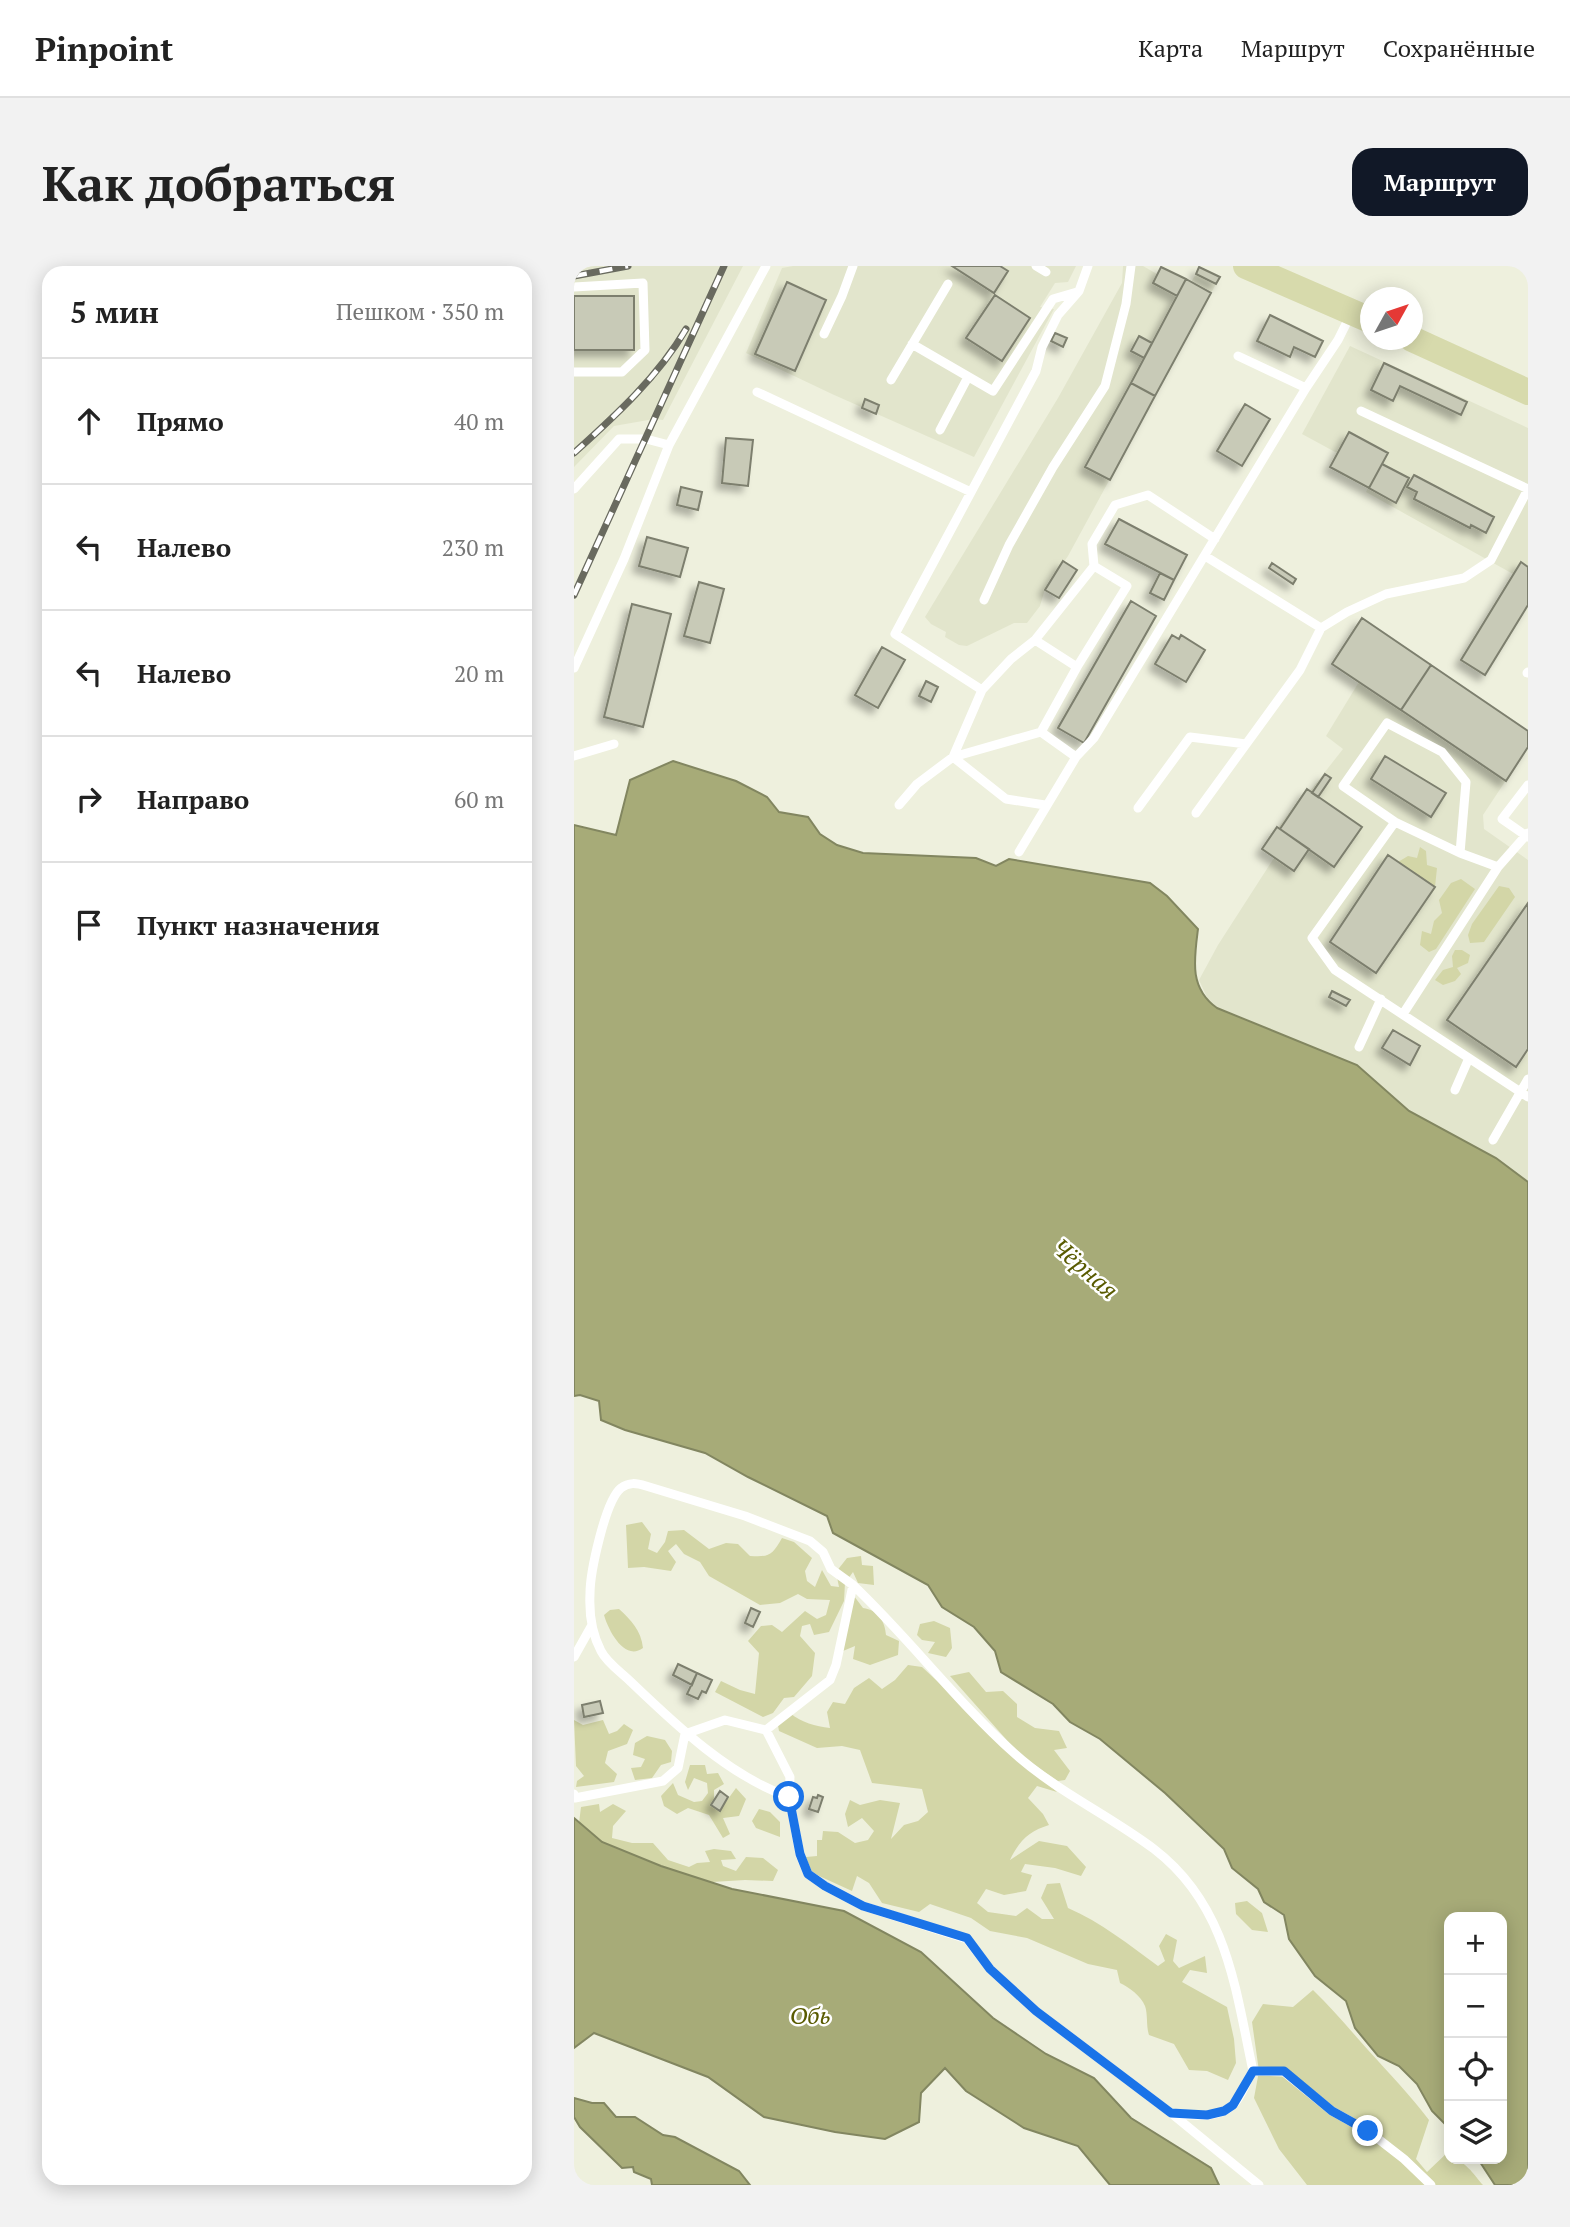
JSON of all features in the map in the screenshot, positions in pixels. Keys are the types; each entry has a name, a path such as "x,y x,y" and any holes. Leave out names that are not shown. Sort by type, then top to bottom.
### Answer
{"main road":[{"path":"1247,266 1360,316"},
{"path":"1423,344 1528,392"}],"lane":[{"path":"574,668 624,559 669,445 766,266"},
{"path":"824,334 853,266"},
{"path":"1036,266 1046,272"},
{"path":"982,690 895,634 1036,371 1042,347 1058,315 1079,292 1088,266"},
{"path":"984,600 1015,534 1053,467 1105,386 1126,304 1131,266"},
{"path":"574,287 643,283 645,350 622,372 574,372"},
{"path":"891,380 948,284"},
{"path":"912,344 993,391 1053,299 1079,292"},
{"path":"1019,852 1076,757 1094,738 1306,388 1338,340 1360,317"},
{"path":"1238,356 1306,388"},
{"path":"940,430 968,377"},
{"path":"757,392 971,492"},
{"path":"1196,813 1300,670 1321,628 1385,594 1464,578 1491,560 1528,489 1362,411"},
{"path":"574,489 619,439 646,439 669,445"},
{"path":"953,757 982,690 1011,659 1035,640 1094,566 1092,544 1115,505 1148,495 1215,539"},
{"path":"1205,556 1321,628"},
{"path":"899,805 917,784 953,757 1041,732 1127,586 1094,566"},
{"path":"1035,640 1077,667"},
{"path":"1460,853 1466,782 1442,752 1387,723 1343,786 1395,822 1460,853 1499,867"},
{"path":"1041,732 1076,757"},
{"path":"1138,807 1190,737 1246,744"},
{"path":"574,756 614,744"},
{"path":"953,757 1006,799 1045,805"},
{"path":"1403,1014 1499,867 1527,836 1502,819 1528,785"},
{"path":"1395,822 1312,938 1335,970 1528,1097"},
{"path":"1359,1047 1381,999"},
{"path":"1455,1090 1469,1058"},
{"path":"1493,1140 1528,1079"},
{"path":"789,1797 769,1790 685,1734 602,1653 592,1625 589,1592 599,1537 610,1503 622,1487 636,1483 745,1516 810,1541 823,1552 831,1569 853,1584 902,1633 985,1725 1016,1755 1154,1849 1188,1881 1203,1900 1222,1940 1253,2071 1233,2105 1224,2111 1207,2115 1171,2113"},
{"path":"766,1730 830,1681 836,1665 853,1584"},
{"path":"574,1657 592,1625"},
{"path":"685,1734 725,1720 766,1730 790,1777 789,1797 800,1854 808,1874 863,1906 967,1938 990,1969 1036,2011 1171,2113 1259,2185"},
{"path":"574,1794 575,1798 663,1781 678,1768 685,1734"},
{"path":"1253,2071 1284,2071 1332,2111 1377,2138 1431,2185"}],"shaded area":[{"path":"574,266 743,266 663,420 614,426 574,467"},
{"path":"1076,266 1068,282 1055,283 1040,307 1054,309 974,457 746,353 782,268"},
{"path":"1123,266 1143,266 1157,274 1153,283 1177,295 1186,279 1191,282 1196,274 1216,284 1068,556 1045,589 1040,606 1027,623 1014,623 967,646 959,645 945,637 946,632 931,624 925,617 1058,398 1122,283"},
{"path":"1350,346 1528,428 1528,567 1521,563 1513,574 1366,492 1368,488 1330,467 1337,453 1302,434"},
{"path":"1362,618 1528,731 1528,747 1483,815 1484,829 1528,860 1528,1182 1496,1158 1409,1111 1357,1065 1210,1004 1199,980 1218,945 1274,858 1262,849 1307,789 1310,791 1343,749 1326,736 1359,682 1332,664"},
{"path":"1420,847 1426,851 1427,865 1437,868 1435,887 1398,862 1408,856 1417,858"},
{"path":"1461,879 1475,889 1436,949 1429,952 1420,945 1422,931 1431,934 1434,921 1442,913 1439,900 1451,883"},
{"path":"1499,886 1509,888 1515,897 1484,942 1470,943 1468,935 1472,924"},
{"path":"1455,950 1462,950 1470,955 1468,963 1457,968 1461,974 1455,981 1443,985 1435,980 1443,970 1453,967 1452,956"},
{"path":"642,1522 651,1534 648,1549 657,1553 665,1542 668,1531 684,1530 709,1549 726,1543 738,1544 750,1556 769,1554 782,1538 794,1542 812,1558 805,1571 807,1581 815,1587 822,1570 831,1586 839,1587 836,1572 847,1558 861,1556 862,1565 873,1566 874,1585 858,1583 853,1572 845,1583 844,1601 829,1632 814,1635 810,1624 802,1626 800,1636 815,1653 812,1676 794,1697 784,1698 773,1713 763,1717 715,1692 721,1681 755,1694 759,1653 748,1641 761,1626 772,1625 782,1632 805,1611 817,1619 826,1615 830,1600 807,1599 798,1594 780,1603 760,1605 709,1576 700,1562 684,1554 676,1544 668,1551 676,1562 671,1571 644,1567 628,1568 626,1525"},
{"path":"854,1596 863,1608 880,1617 886,1635 899,1641 898,1655 870,1665 853,1659 855,1646 843,1651"},
{"path":"619,1609 638,1631 643,1648 629,1651 613,1635 604,1615 610,1610"},
{"path":"934,1621 950,1628 952,1648 946,1657 928,1653 935,1642 922,1640 917,1635 920,1624"},
{"path":"908,1665 922,1667 1057,1792 1037,1786 1028,1798 1049,1825 1025,1838 1010,1860 1039,1841 1067,1846 1086,1867 1081,1876 1055,1868 1025,1864 1021,1872 1032,1875 1026,1891 1004,1895 986,1889 977,1903 988,1912 1016,1916 1027,1908 1042,1919 1054,1919 1041,1898 1047,1884 1060,1883 1068,1908 1103,1927 1158,1966 1165,1961 1159,1946 1166,1934 1177,1940 1173,1961 1179,1968 1205,1956 1207,1973 1190,1970 1182,1982 1227,2007 1236,2063 1228,2080 1207,2071 1189,2070 1174,2044 1149,2035 1145,2006 1134,1992 1120,1983 1117,1970 1088,1964 1027,1938 990,1931 971,1918 930,1904 919,1912 882,1903 869,1883 857,1876 852,1891 806,1870 806,1857 817,1856 817,1840 822,1840 823,1831 838,1832 855,1843 868,1840 874,1831 862,1818 848,1827 845,1814 850,1800 860,1805 880,1800 900,1803 891,1839 904,1825 918,1821 928,1812 922,1789 872,1783 860,1750 842,1746 817,1748 779,1731 777,1720 790,1713 809,1724 830,1728 827,1712 833,1702 845,1704 854,1688 869,1678 882,1689 895,1680"},
{"path":"969,1672 986,1692 1003,1691 1017,1704 1017,1717 1035,1728 1059,1731 1067,1748 1054,1750 1070,1771 1065,1780 1058,1781 1020,1755 950,1676"},
{"path":"574,1720 583,1725 603,1720 609,1734 624,1724 633,1730 627,1744 608,1751 605,1763 617,1774 614,1782 576,1787 577,1781 584,1776 576,1766"},
{"path":"647,1736 665,1740 672,1751 671,1762 661,1765 652,1778 635,1780 631,1768 641,1767 645,1759 633,1755 635,1743"},
{"path":"690,1765 705,1765 707,1774 718,1773 724,1784 714,1790 711,1805 720,1810 736,1788 746,1799 739,1816 723,1818 730,1834 723,1838 709,1815 688,1808 677,1814 664,1806 661,1796 673,1783 678,1795 694,1802 702,1801 708,1793 707,1783 694,1778 688,1790 685,1782"},
{"path":"599,1804 600,1812 613,1804 626,1811 613,1826 612,1838 632,1843 653,1843 668,1860 689,1867 710,1862 705,1851 714,1849 731,1851 736,1859 721,1860 723,1866 736,1871 746,1857 763,1858 778,1870 773,1881 712,1882 661,1866 602,1842 579,1823 581,1807"},
{"path":"759,1809 770,1812 780,1822 780,1837 756,1828 752,1821"},
{"path":"1247,1901 1262,1913 1268,1932 1252,1930 1236,1914 1235,1903"},
{"path":"1313,1990 1429,2120 1416,2159 1427,2172 1444,2156 1444,2164 1464,2164 1483,2185 1307,2185 1279,2149 1254,2098 1259,2071 1252,2022 1263,2004 1293,2007"}],"water":[{"name":"Чёрная","path":"673,761 736,781 767,797 779,812 808,817 820,834 837,845 863,853 976,858 996,866 1009,859 1150,883 1167,896 1198,929 1195,962 1198,982 1202,992 1217,1008 1357,1065 1409,1111 1496,1158 1528,1182 1528,2185 1495,2185 1481,2164 1507,2164 1507,1912 1444,1912 1444,2123 1432,2111 1417,2084 1399,2066 1378,2056 1355,2028 1346,2001 1315,1976 1289,1939 1284,1915 1264,1902 1258,1889 1232,1868 1224,1849 1165,1793 1100,1739 1070,1722 1053,1704 1001,1672 995,1651 974,1627 942,1607 928,1585 833,1533 827,1516 705,1453 625,1430 601,1420 599,1401 580,1395 574,1396 574,825 616,835 630,780"},
{"name":"Обь","path":"574,1818 602,1842 661,1866 732,1889 844,1911 921,1952 993,2018 1046,2054 1094,2078 1131,2118 1211,2168 1219,2185 1110,2185 1078,2146 1024,2128 966,2091 945,2068 921,2093 919,2122 885,2139 764,2117 708,2077 594,2033 574,2048"},
{"path":"574,2098 604,2103 616,2117 635,2117 663,2135 675,2137 739,2171 750,2185 652,2185 651,2179 634,2172 633,2167 622,2168 580,2127 574,2117"}],"building":[{"path":"952,266 1000,266 1008,271 994,293"},
{"path":"1161,267 1186,279 1177,296 1153,283"},
{"path":"1199,267 1220,277 1216,284 1196,274"},
{"path":"1186,279 1211,293 1155,396 1131,383"},
{"path":"787,282 826,300 795,371 755,354"},
{"path":"995,295 1030,318 1002,361 966,338"},
{"path":"574,296 634,296 634,350 574,350"},
{"path":"1270,315 1323,341 1315,357 1294,347 1290,357 1257,341"},
{"path":"1055,333 1067,338 1063,347 1051,341"},
{"path":"1139,336 1152,343 1144,358 1131,351"},
{"path":"1384,363 1467,402 1461,415 1400,386 1393,401 1371,390"},
{"path":"1131,383 1155,396 1110,480 1085,467"},
{"path":"865,399 879,405 876,414 862,408"},
{"path":"1245,404 1270,419 1242,466 1217,451"},
{"path":"1349,432 1388,453 1369,488 1330,467"},
{"path":"726,438 753,440 748,486 722,483"},
{"path":"1382,464 1409,478 1396,503 1369,488"},
{"path":"1414,475 1494,517 1486,533 1471,525 1470,528 1414,499 1417,492 1407,487"},
{"path":"681,487 702,492 698,510 677,505"},
{"path":"1119,519 1187,555 1174,580 1105,544"},
{"path":"647,537 688,548 680,577 639,566"},
{"path":"1063,561 1077,570 1059,598 1045,590"},
{"path":"1521,562 1528,567 1528,605 1485,675 1461,660"},
{"path":"1272,563 1296,579 1293,584 1269,568"},
{"path":"1160,573 1174,580 1164,600 1150,593"},
{"path":"699,582 724,589 710,643 684,636"},
{"path":"1131,601 1156,616 1084,743 1058,728"},
{"path":"632,604 671,614 643,727 604,717"},
{"path":"1362,618 1431,665 1401,710 1332,664"},
{"path":"1172,635 1179,639 1181,635 1205,650 1186,682 1155,664"},
{"path":"882,647 905,660 878,708 855,695"},
{"path":"1431,665 1528,731 1528,747 1506,781 1401,710"},
{"path":"926,681 938,687 931,702 919,696"},
{"path":"1385,756 1446,793 1431,817 1371,779"},
{"path":"1325,774 1331,778 1318,797 1312,793"},
{"path":"1307,789 1362,827 1334,867 1280,829"},
{"path":"1277,827 1309,849 1294,871 1262,849"},
{"path":"1388,855 1435,887 1376,973 1330,942"},
{"path":"1528,903 1528,1049 1516,1067 1447,1020"},
{"path":"1332,991 1350,1000 1346,1006 1329,997"},
{"path":"1393,1030 1420,1046 1410,1065 1382,1048"},
{"path":"751,1608 760,1612 753,1627 745,1623"},
{"path":"678,1664 697,1673 692,1685 673,1675"},
{"path":"697,1673 712,1680 706,1693 702,1691 698,1699 687,1694"},
{"path":"600,1701 603,1713 584,1717 582,1705"},
{"path":"720,1791 728,1797 720,1811 711,1805"},
{"path":"818,1795 823,1797 818,1812 809,1809 813,1797 817,1798"}],"railway":[{"path":"574,276 628,266"},
{"path":"574,595 724,266"},
{"path":"574,453 649,380 686,329"}],"route":[{"path":"789,1797 800,1854 808,1874 863,1906 967,1938 990,1969 1036,2011 1171,2113 1207,2115 1224,2111 1233,2105 1253,2071 1284,2071 1332,2111 1368,2131"}]}
